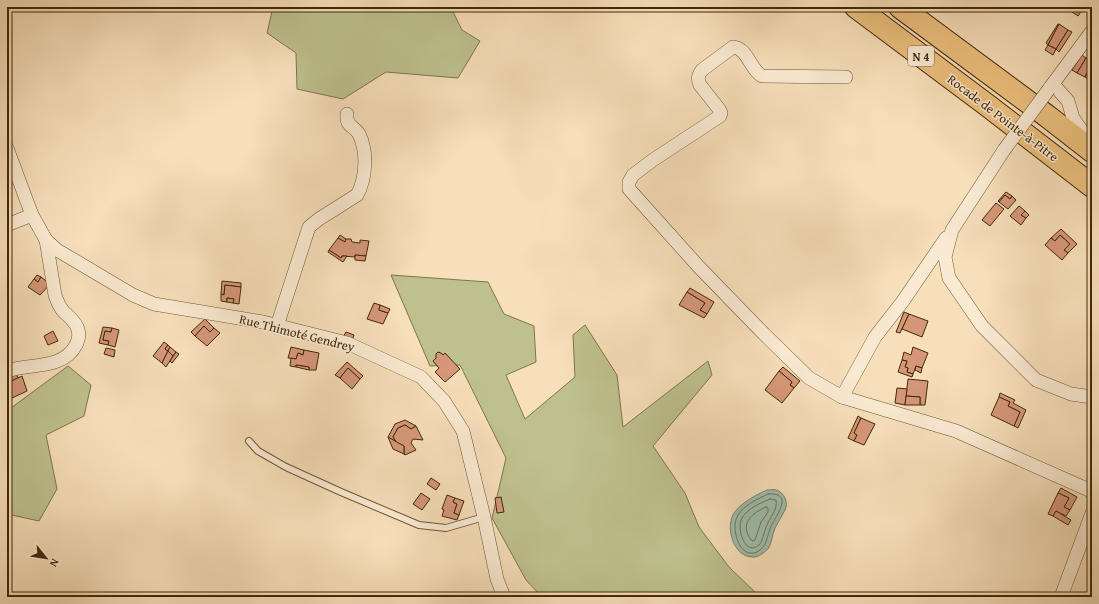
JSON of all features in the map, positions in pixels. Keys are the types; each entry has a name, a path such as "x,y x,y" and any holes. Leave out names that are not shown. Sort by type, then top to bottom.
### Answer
{"highway":[{"name":"Rocade de Pointe-à-Pitre","path":"856,7 981,100 1092,186"},
{"name":"Rocade de Pointe-à-Pitre","path":"900,7 1092,151"}],"street":[{"path":"842,397 875,337 903,301 952,230 1004,150 1092,31"},
{"path":"846,77 762,76 754,68 743,52 737,47 733,47 702,70 699,74 698,80 700,85 719,109 721,113 720,116 633,175 629,182 629,189 692,260 809,378 842,397 956,431 1089,490 1092,493"},
{"path":"1051,86 1068,101 1073,118 1082,131 1092,140"},
{"path":"277,326 310,228 319,219 358,195 360,190 365,164 365,155 359,134 348,125 347,114"},
{"name":"Rue Thimoté Gendrey","path":"7,148 32,215 46,240 57,250 133,295 154,304 263,322 347,343 421,377 444,401 463,431 484,517 497,579 504,597"},
{"path":"7,226 32,215"},
{"path":"952,230 945,257 949,278 982,326 1036,380 1070,394 1092,397"},
{"path":"7,371 17,367 58,361 71,352 78,340 79,333 74,322 58,303 55,295 46,240"},
{"path":"1062,597 1092,513"}],"lane":[{"path":"249,441 258,451 286,467 419,525 446,528 484,517"}],"green space":[{"path":"273,7 451,8 462,30 480,41 458,78 386,72 343,99 297,89 296,53 267,33"},
{"path":"391,275 488,282 504,314 534,326 536,362 506,375 525,419 575,377 573,335 585,325 617,375 623,427 708,361 712,375 653,446 685,493 699,527 729,567 760,597 542,597 526,580 492,518 506,458 460,365 430,366"},
{"path":"68,366 91,385 84,416 46,435 57,489 39,521 7,514 7,411"}],"water":[{"path":"767,490 779,491 785,498 786,507 775,528 768,549 756,557 752,557 740,552 732,540 730,526 731,519 741,505"}],"building":[{"path":"1071,7 1076,10 1079,7 1084,7 1078,16 1069,10"},
{"path":"1059,24 1048,45 1046,43"},
{"path":"1059,24 1068,30 1056,49 1048,45"},
{"path":"1068,30 1072,32 1059,52 1056,49"},
{"path":"1048,45 1056,49 1053,55 1045,50"},
{"path":"1092,47 1092,58 1087,55"},
{"path":"1082,55 1086,58 1077,73 1072,70"},
{"path":"1086,58 1092,61 1092,75 1087,73 1085,77 1077,73"},
{"path":"1087,73 1092,76 1089,80 1085,77"},
{"path":"1006,192 1012,196 1010,199 1005,195 999,202 998,201"},
{"path":"1005,195 1010,199 1012,196 1016,200 1008,209 999,202"},
{"path":"996,203 1004,209 990,226 982,220"},
{"path":"1019,206 1025,211 1021,215 1026,218 1021,225 1010,216"},
{"path":"1025,211 1029,215 1026,218 1021,215"},
{"path":"1061,229 1077,244 1068,253 1064,250 1070,244 1060,235 1055,241 1051,238"},
{"path":"340,235 346,239 345,242 338,238"},
{"path":"1060,235 1070,244 1064,250 1068,253 1062,260 1045,245 1051,238 1055,241"},
{"path":"338,238 345,242 346,239 351,239 352,242 360,243 360,240 369,241 366,256 342,256 341,258 329,250"},
{"path":"329,250 341,258 342,256 347,256 343,262 328,252"},
{"path":"355,255 366,256 365,261 355,260"},
{"path":"37,275 41,277 38,282 34,279"},
{"path":"41,277 50,284 40,295 28,287 34,279 38,282"},
{"path":"222,281 241,283 241,287 225,285 224,295 221,294"},
{"path":"225,285 241,287 239,304 233,303 234,299 227,298 227,302 221,301 221,294 224,295"},
{"path":"690,288 714,302 707,314 700,310 705,303 687,292"},
{"path":"687,292 705,303 700,310 707,314 704,318 679,305"},
{"path":"227,298 234,299 233,303 227,302"},
{"path":"374,303 380,305 379,310 388,313 383,324 367,319"},
{"path":"380,305 390,309 388,313 379,310"},
{"path":"904,312 909,314 900,333 896,332"},
{"path":"909,314 928,321 922,337 902,329"},
{"path":"205,319 214,328 210,332 204,326 195,336 191,332"},
{"path":"204,326 210,332 214,328 220,333 207,346 195,336"},
{"path":"103,327 112,328 111,332 105,331 103,340 109,341 108,345 99,343"},
{"path":"112,328 119,330 115,347 108,345 109,341 103,340 105,331 111,332"},
{"path":"53,331 58,341 48,345 44,336"},
{"path":"346,332 354,335 352,341 343,337"},
{"path":"164,342 168,345 165,349 168,351 162,363 153,356"},
{"path":"168,345 170,347 168,351 165,349"},
{"path":"170,347 176,352 173,356 168,351"},
{"path":"291,347 304,350 303,355 298,353 296,359 288,358"},
{"path":"913,347 928,353 922,368 916,366 913,374 907,372 908,368 905,367 907,361 902,360 904,352 911,355"},
{"path":"106,348 115,350 114,357 104,354"},
{"path":"304,350 319,353 316,370 309,370 309,367 296,365 296,367 290,366 291,358 296,359 298,353 303,355"},
{"path":"168,351 173,356 166,367 162,363"},
{"path":"176,352 179,354 172,363 170,361"},
{"path":"438,352 443,355 445,353 460,369 445,382 435,372 439,368 433,361"},
{"path":"902,360 907,361 905,367 908,368 907,372 913,374 912,377 898,372"},
{"path":"347,362 363,376 360,379 348,368 340,378 335,375"},
{"path":"296,365 309,367 309,370 296,367"},
{"path":"916,366 922,368 921,373 915,370"},
{"path":"783,367 800,381 794,388 790,385 792,382 779,371"},
{"path":"348,368 360,379 352,389 340,378"},
{"path":"779,371 792,382 790,385 794,388 782,403 765,390"},
{"path":"16,373 18,378 7,383 7,377"},
{"path":"22,376 27,391 12,398 7,383"},
{"path":"908,379 928,381 925,405 920,405 920,397 906,396"},
{"path":"7,385 12,398 8,400 7,397"},
{"path":"897,388 907,389 905,405 895,403"},
{"path":"1000,393 1015,400 1013,403 1026,410 1018,428 1014,426 1020,412 1008,406 1010,402 999,397"},
{"path":"906,396 920,397 920,405 905,405"},
{"path":"999,397 1010,402 1008,406 1020,412 1014,426 991,415"},
{"path":"858,416 861,418 854,433 857,435 854,441 848,438"},
{"path":"861,418 875,424 864,445 854,441 857,435 854,433"},
{"path":"405,420 416,426 411,429 405,425 398,428 393,437 397,443 388,437 395,424"},
{"path":"405,425 411,429 416,426 423,440 413,439 411,443 416,450 405,455 404,446 397,443 393,437 398,428"},
{"path":"388,437 404,446 404,454 393,449"},
{"path":"431,478 440,484 436,490 427,484"},
{"path":"1061,488 1077,497 1070,510 1064,507 1069,498 1058,493"},
{"path":"421,493 430,499 422,510 413,504"},
{"path":"1058,493 1069,498 1064,507 1070,510 1066,516 1056,511 1053,516 1048,514"},
{"path":"447,495 455,498 453,502 457,504 454,513 459,515 457,520 442,516 444,510 442,509"},
{"path":"501,497 504,512 497,513 495,498"},
{"path":"455,498 464,501 459,515 454,513 457,504 453,502"},
{"path":"1056,511 1071,520 1068,525 1053,516"}]}
